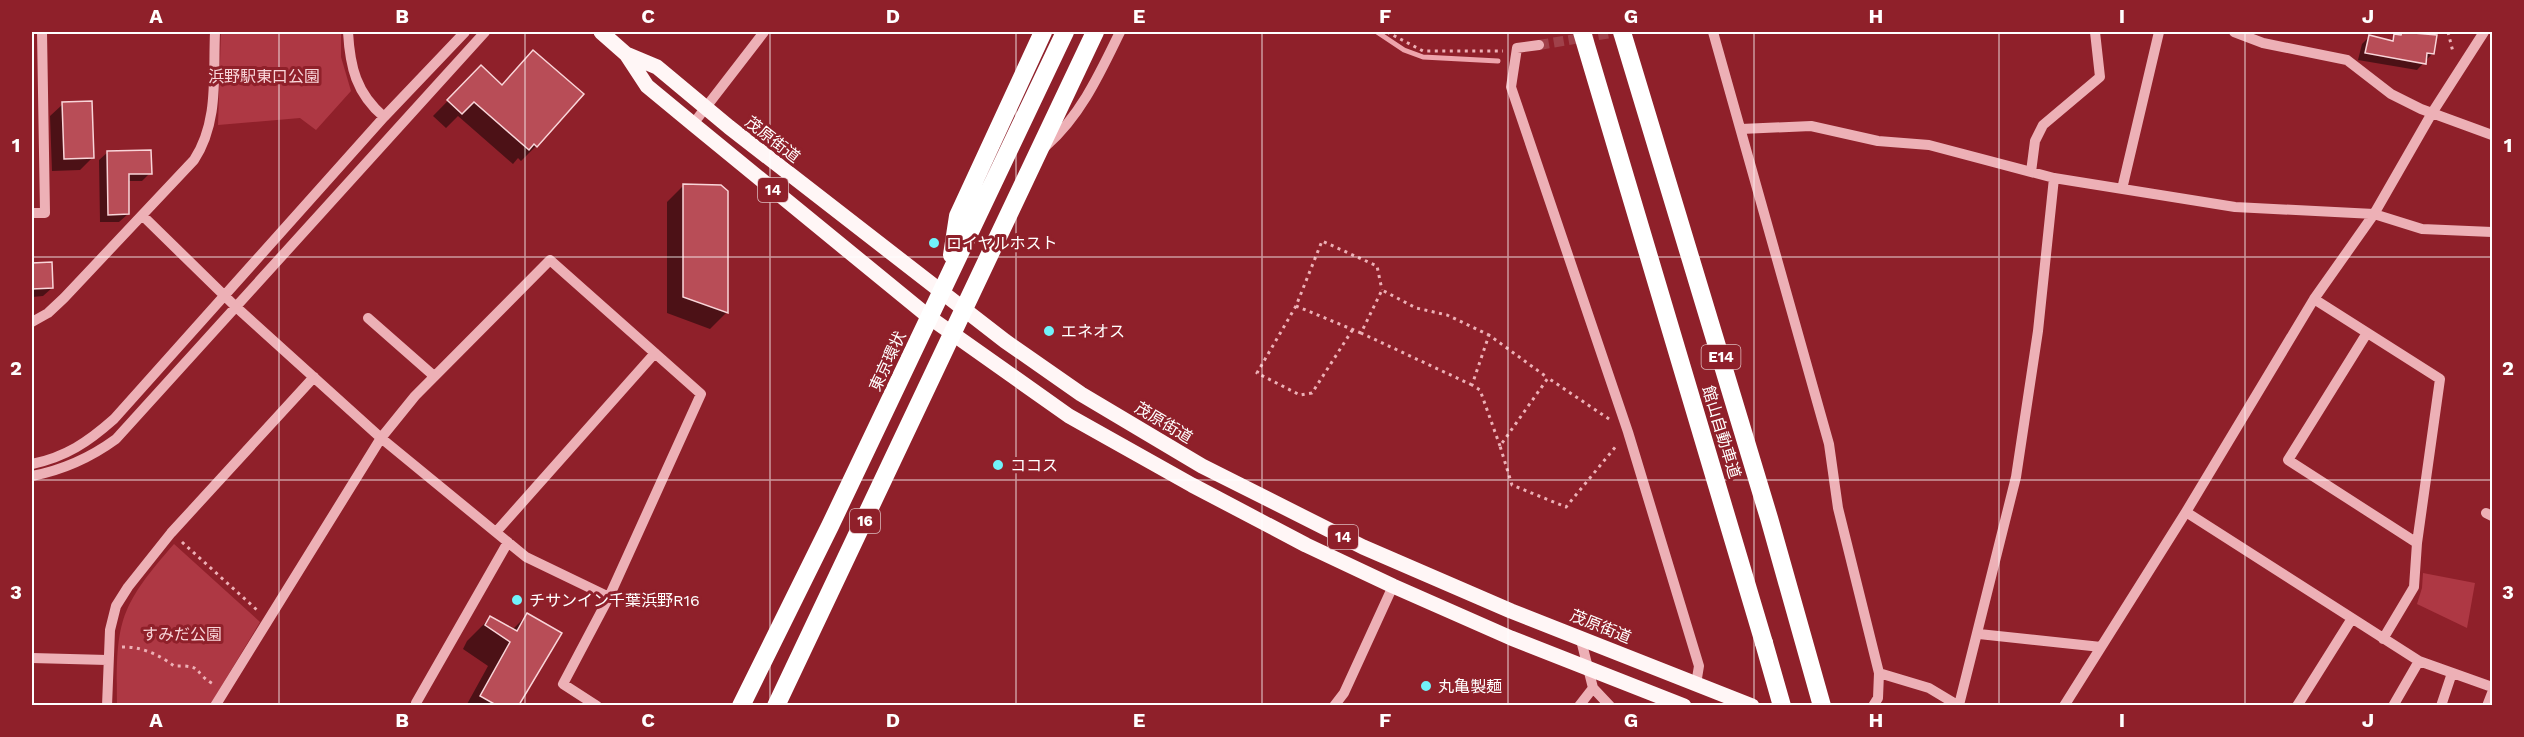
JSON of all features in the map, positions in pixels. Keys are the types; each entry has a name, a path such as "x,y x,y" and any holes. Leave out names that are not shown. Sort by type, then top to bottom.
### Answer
{"highway":[{"name":"16","path":"949,274 958,216 1043,32"},
{"name":"東京環状","path":"741,705 830,526 1065,32"},
{"name":"16","path":"777,705 1095,32"},
{"name":"館山自動車道","path":"1582,32 1782,705"},
{"name":"館山自動車道","path":"1622,32 1769,518 1822,705"}],"main road":[{"name":"茂原街道","path":"601,32 626,54 647,87 953,336 1069,416 1144,459 1306,545 1449,613 1684,705"},
{"name":"茂原街道","path":"626,54 657,67 941,294 1081,394 1202,466 1363,547 1511,611 1752,705"}],"street":[{"path":"32,213 45,213 42,32"},
{"path":"32,322 48,313 64,298 194,160 206,142 212,119 214,32"},
{"path":"348,32 351,66 360,90 384,117"},
{"path":"32,464 66,454 87,443 114,419 384,117 465,32"},
{"path":"32,476 72,465 98,452 116,439 485,32"},
{"path":"693,124 764,32"},
{"path":"1039,152 1063,131 1090,92 1120,32"},
{"path":"1713,32 1829,444 1838,508 1878,673 1878,698 1873,705"},
{"path":"2031,172 2035,141 2043,125 2100,77 2095,32"},
{"path":"2122,189 2159,32"},
{"path":"2234,32 2263,43 2347,60 2391,94 2432,113 2493,135"},
{"path":"2064,705 2186,512 2314,299 2374,214 2432,113 2484,32"},
{"path":"1539,45 1517,48 1511,87 1628,432 1699,666 1696,684"},
{"path":"1741,129 1811,126 1878,141 1929,145 2054,178 2235,207 2374,214 2422,229 2493,232"},
{"path":"1878,673 1929,688 1959,705 1979,633 2016,477 2038,331 2054,178"},
{"path":"143,216 225,297 381,438 495,532 526,557 609,597"},
{"path":"215,705 381,438 434,376 550,260 701,394 609,597 563,684 597,705"},
{"path":"2314,299 2440,379 2414,587 2383,639"},
{"path":"369,318 434,376"},
{"path":"2367,333 2288,460 2418,543"},
{"path":"495,532 655,353"},
{"path":"107,705 108,648 116,606 140,569 171,533 314,377"},
{"path":"2186,512 2351,620 2419,661 2493,687"},
{"path":"417,705 416,703 508,542"},
{"path":"1334,705 1344,693 1393,586"},
{"path":"2296,705 2351,620"},
{"path":"1979,633 2101,647"},
{"path":"1580,636 1593,688 1610,705"},
{"path":"32,658 107,660"},
{"path":"2393,705 2419,661"},
{"path":"2441,705 2452,673"},
{"path":"1580,705 1593,688"},
{"path":"2487,705 2493,693"}],"path":[{"path":"1387,32 1424,51 1496,52 1517,48"},
{"path":"1353,329 1312,393 1300,395 1257,373 1296,306 1322,241 1377,266 1382,290 1361,333"},
{"path":"1296,306 1353,329 1480,390 1512,485 1566,507 1628,432 1489,335 1447,315 1416,308 1382,290"},
{"path":"1472,385 1489,335"},
{"path":"1500,446 1548,378"},
{"path":"171,533 269,621"},
{"path":"108,648 133,646 165,659 174,666 192,665 200,669 207,681 223,691"}],"green space":[{"name":"浜野駅東口公園","path":"221,32 341,32 341,57 351,91 316,130 300,118 218,125"},
{"name":"すみだ公園","path":"174,544 260,622 210,705 117,706 118,654 124,618 141,584"},
{"path":"2423,573 2475,583 2467,628 2417,604 2422,588"}],"building":[{"path":"2402,32 2437,35 2434,54 2427,53 2426,64 2365,53 2369,35 2393,41 2394,34 2401,35"},
{"path":"533,50 584,94 537,147 534,144 529,150 474,102 462,114 447,100 481,65 502,85"},
{"path":"92,101 94,158 64,159 62,102"},
{"path":"151,150 152,174 129,174 129,214 108,215 107,151"},
{"path":"683,184 721,185 728,191 728,313 683,297"},
{"path":"52,262 53,288 32,289 32,263"},
{"name":"チサンイン千葉浜野R16","path":"527,613 562,633 519,705 496,705 480,696 510,642 485,625 490,616 517,631"}],"waterway":[{"path":"1377,32 1404,50 1423,57 1498,61"}],"tunnel":[{"path":"1539,45 1617,32"}],"place":[{"name":"ロイヤルホスト","path":"934,243"},
{"name":"エネオス","path":"1049,331"},
{"name":"ココス","path":"998,465"},
{"name":"チサンイン千葉浜野R16","path":"517,600"},
{"name":"丸亀製麺","path":"1426,686"}]}
